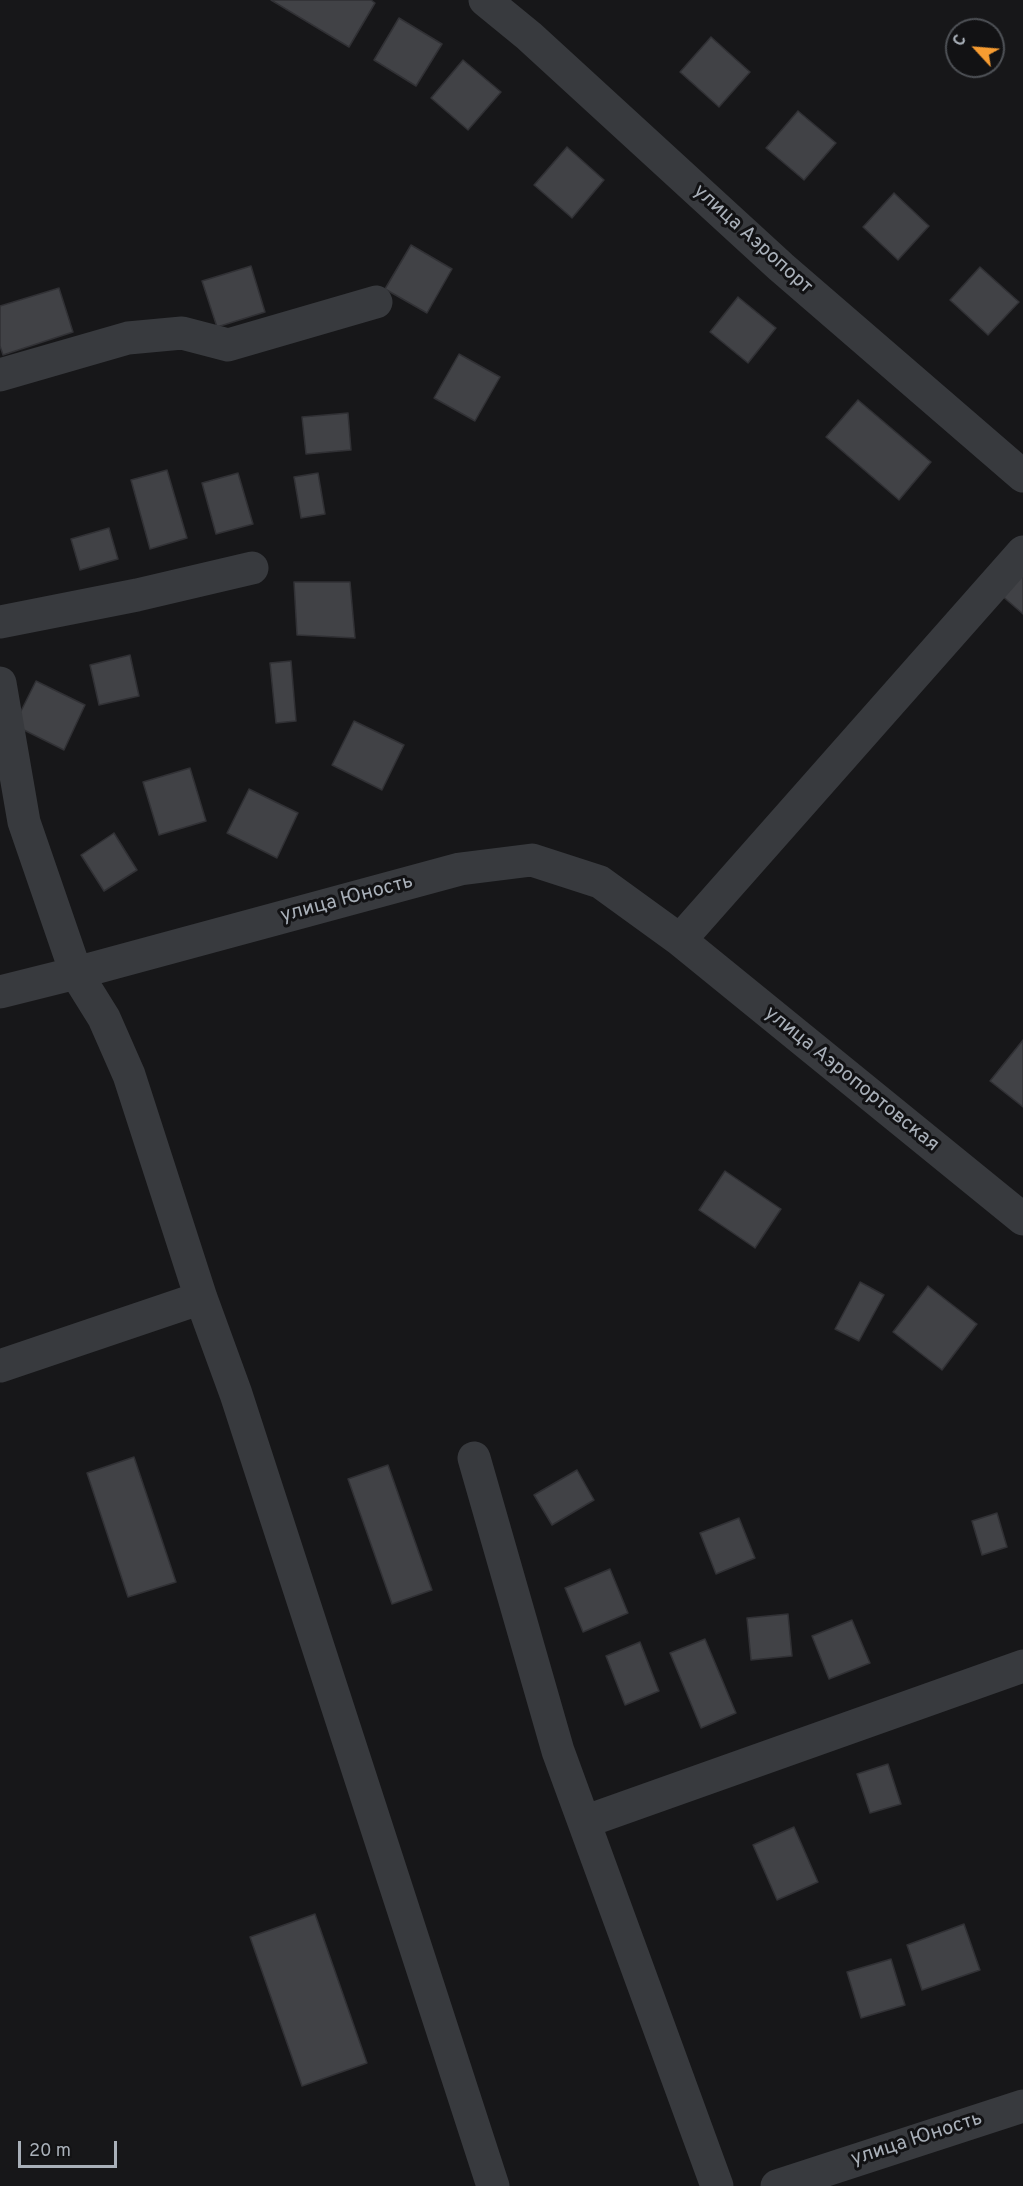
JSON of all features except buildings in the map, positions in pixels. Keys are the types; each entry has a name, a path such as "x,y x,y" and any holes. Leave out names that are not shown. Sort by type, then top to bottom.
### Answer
{"street":[{"name":"улица Аэропорт","path":"485,0 529,36 781,267 1023,476"},
{"path":"0,375 128,338 182,333 228,345 376,302"},
{"path":"680,940 1023,552"},
{"path":"0,622 137,595 252,568"},
{"path":"0,683 12,818 76,973 104,1018 129,1075 201,1298 236,1394 493,2186"},
{"name":"улица Юность","path":"0,992 460,869 532,860 600,882 680,940"},
{"name":"улица Аэропортовская","path":"680,940 1023,1219"},
{"path":"0,1366 201,1298"},
{"path":"474,1458 558,1751 717,2186"},
{"path":"584,1822 1023,1666"},
{"name":"улица Юность","path":"777,2186 1023,2106"}]}
